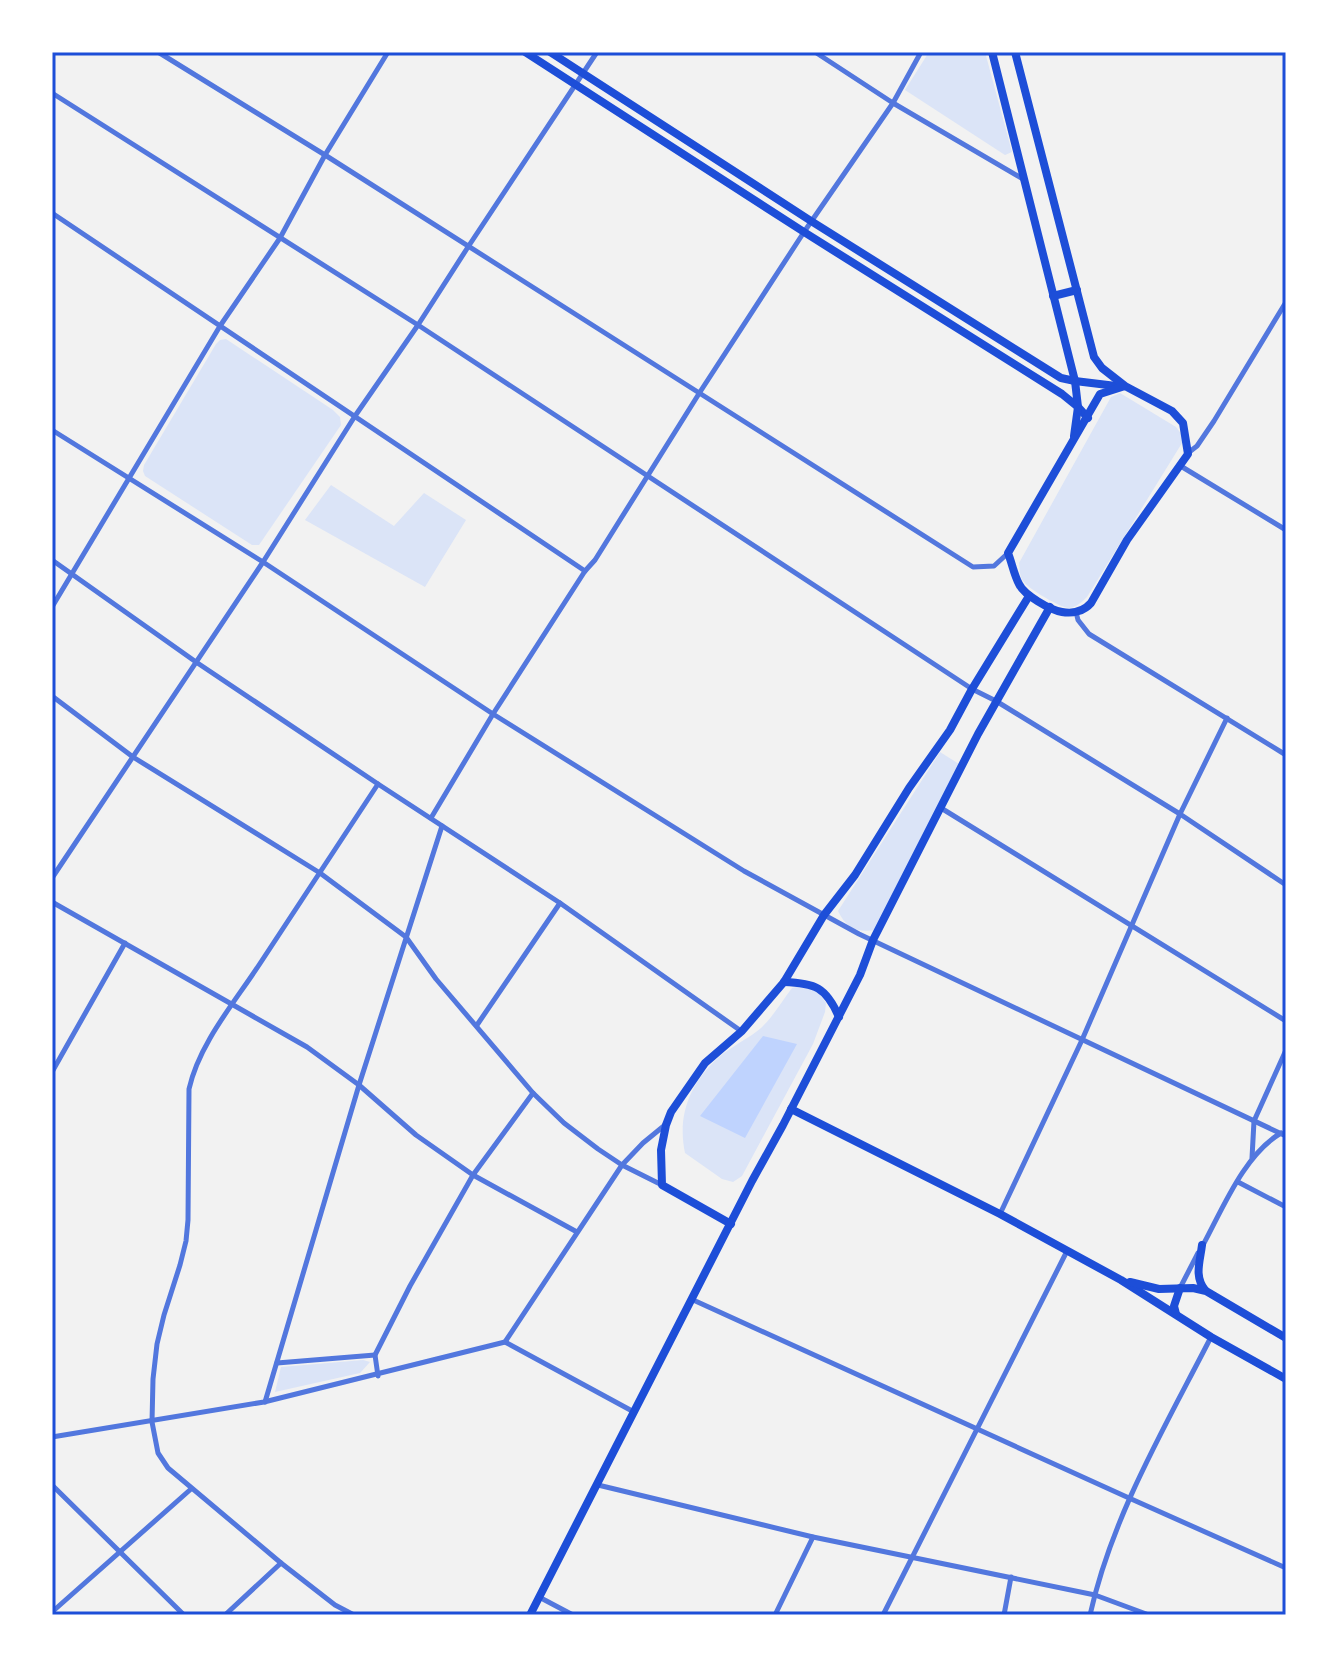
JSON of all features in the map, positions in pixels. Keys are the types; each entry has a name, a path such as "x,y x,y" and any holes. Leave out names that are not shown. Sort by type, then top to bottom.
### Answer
{"main road":[{"path":"525,52 1062,394 1088,418"},
{"path":"550,52 1061,378 1125,386"},
{"path":"992,52 1075,381 1078,407 1074,439"},
{"path":"1015,52 1094,357 1102,368 1125,386 1172,411 1183,423 1188,454 1127,540 1091,603 1086,609 1061,612 1029,596 1020,586 1008,553 1100,394 1125,386"},
{"path":"1053,296 1077,290"},
{"path":"731,1224 662,1185 661,1150 671,1112 705,1063 742,1031 784,982 824,915 855,875 909,788 950,730 1029,596"},
{"path":"530,1615 839,1017 873,940 996,701 1050,607"},
{"path":"784,982 805,983 824,992 839,1017"},
{"path":"791,1109 1000,1214 1121,1280 1211,1337 1286,1379"},
{"path":"1202,1245 1198,1273 1199,1282 1206,1291 1286,1338"},
{"path":"1121,1280 1159,1289 1206,1291"},
{"path":"1176,1315 1174,1306 1180,1288"}],"street":[{"path":"158,52 973,567 994,566 1008,553"},
{"path":"52,607 220,326 280,238 325,155 388,52"},
{"path":"52,878 597,52"},
{"path":"815,52 893,103 1024,180"},
{"path":"431,818 493,714 595,560 700,392 811,221 893,103 921,52"},
{"path":"52,93 418,325 972,689 1180,814 1286,885"},
{"path":"52,213 585,571"},
{"path":"1188,454 1214,421 1286,302"},
{"path":"52,430 263,562 493,714 744,871 873,940 1283,1135"},
{"path":"1179,465 1286,530"},
{"path":"52,560 196,662 560,903 742,1031"},
{"path":"1076,612 1089,634 1286,755"},
{"path":"52,696 133,757 320,873 406,937 436,979 533,1093 564,1123 598,1149 662,1185"},
{"path":"1000,1214 1082,1040 1180,814 1227,718"},
{"path":"354,1615 335,1605 281,1563 168,1468 158,1453 152,1422 153,1379 157,1344 186,1241 189,1089 193,1073 201,1054 233,1004 378,784"},
{"path":"941,808 1286,1021"},
{"path":"264,1402 359,1085 442,826"},
{"path":"52,902 307,1047 359,1085 416,1135 473,1175 577,1232"},
{"path":"477,1025 560,903"},
{"path":"52,1072 125,943"},
{"path":"1252,1158 1254,1121 1286,1050"},
{"path":"378,1376 375,1355 410,1286 473,1175 533,1093"},
{"path":"52,1437 264,1402 505,1342 622,1165 666,1125"},
{"path":"1180,1288 1252,1158 1272,1138 1283,1135"},
{"path":"1238,1182 1286,1207"},
{"path":"883,1615 1067,1251"},
{"path":"691,1299 1286,1568"},
{"path":"1090,1615 1129,1498 1211,1337"},
{"path":"505,1342 634,1412"},
{"path":"277,1363 375,1355"},
{"path":"597,1484 813,1537 1095,1595 1149,1615"},
{"path":"52,1485 184,1615"},
{"path":"52,1612 191,1489"},
{"path":"775,1615 813,1537"},
{"path":"225,1615 281,1563"},
{"path":"1004,1615 1011,1577"},
{"path":"539,1597 573,1615"}],"shaded area":[{"path":"929,52 985,52 1012,152 1005,155 905,90"},
{"path":"226,339 340,417 341,425 259,545 252,545 145,476 143,471 216,344"},
{"path":"1120,393 1176,427 1182,435 1182,443 1087,597 1070,608 1046,598 1027,585 1021,578 1019,563 1111,397"},
{"path":"331,485 394,526 424,493 466,520 425,587 305,520"},
{"path":"940,752 959,764 876,930 853,928 838,911"},
{"path":"801,986 818,992 826,1003 813,1044 742,1176 733,1182 722,1179 685,1153 683,1126 688,1100 709,1067 761,1028 792,988"},
{"path":"370,1362 360,1373 275,1392 281,1367"}],"water":[{"path":"763,1036 797,1044 745,1138 700,1116"}]}
